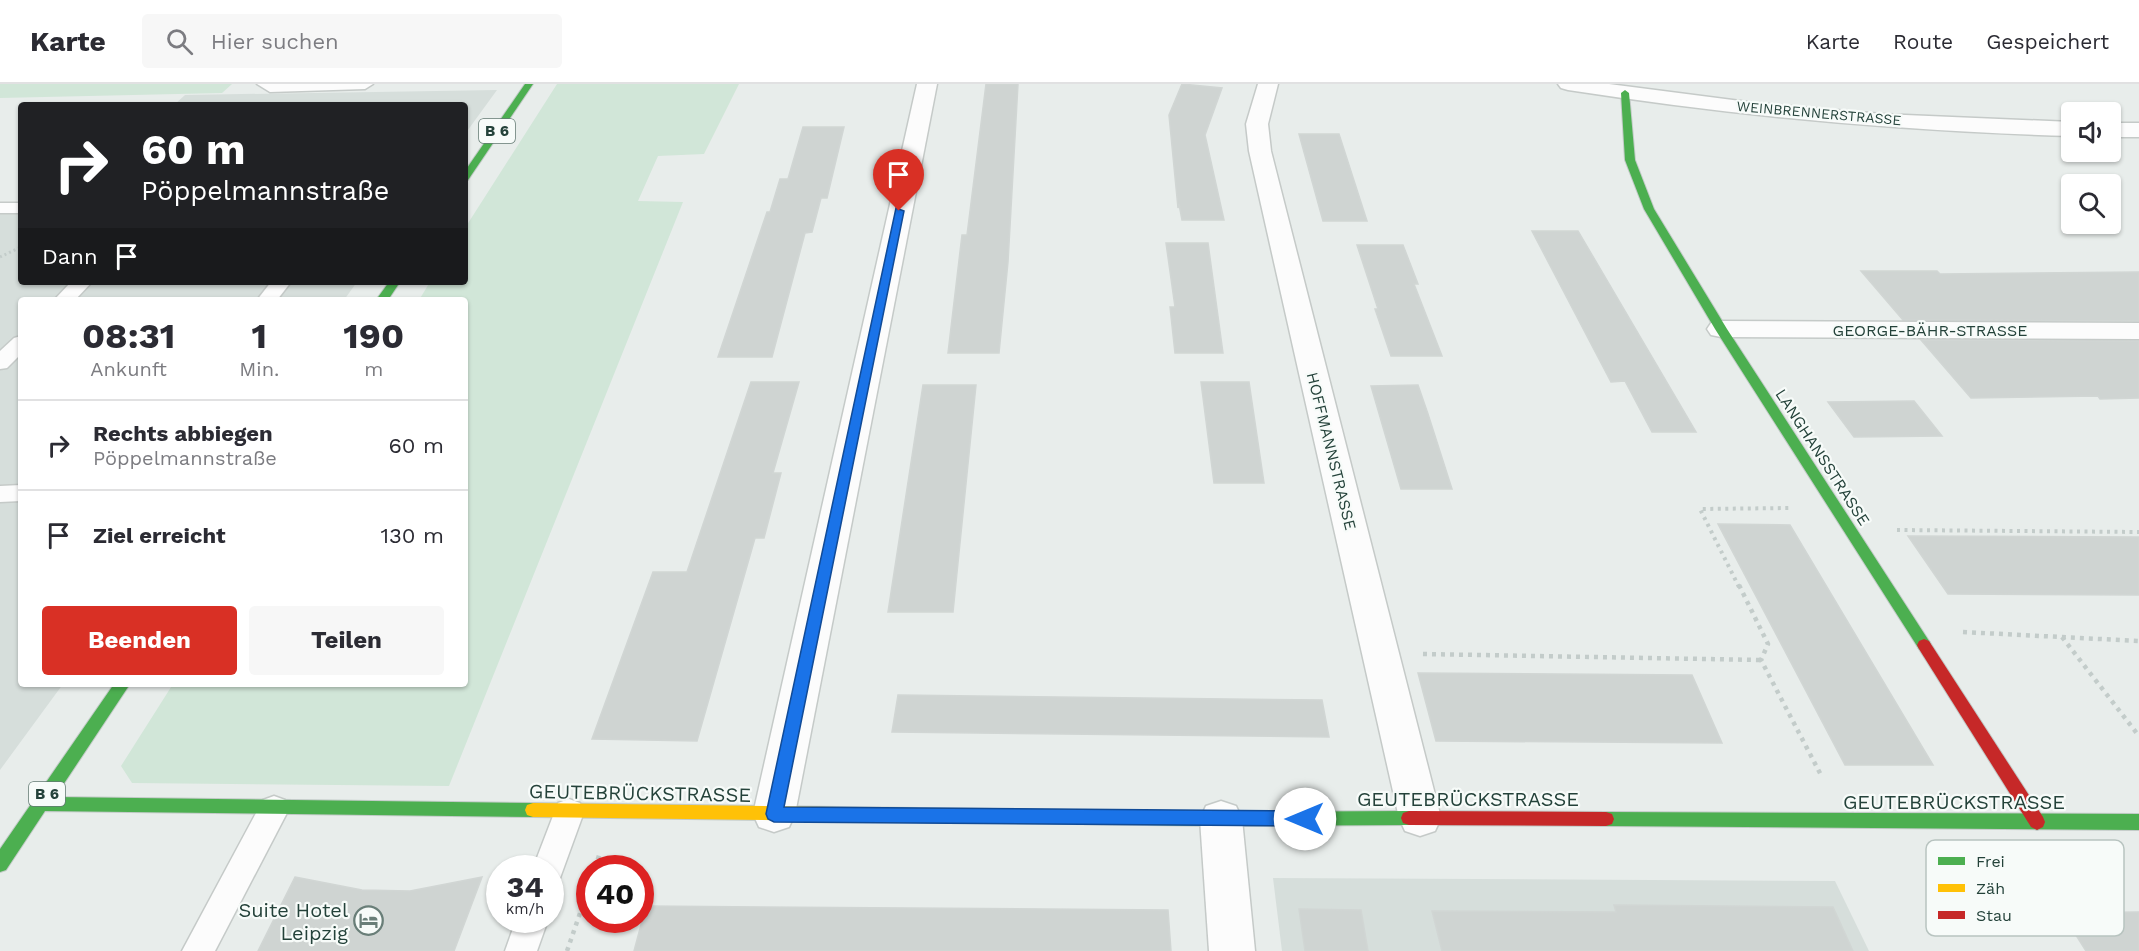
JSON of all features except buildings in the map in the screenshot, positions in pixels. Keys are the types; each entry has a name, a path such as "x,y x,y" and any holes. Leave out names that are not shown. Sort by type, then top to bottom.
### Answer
{"street":[{"name":"B 6","path":"468,174 529,84"},
{"path":"774,814 927,84"},
{"name":"HOFFMANNSTRASSE","path":"1268,84 1257,124 1260,152 1420,818"},
{"name":"WEINBRENNERSTRASSE","path":"1568,84 1625,93 1887,120 2061,128"},
{"name":"LANGHANSSTRASSE","path":"1625,93 1630,160 1649,209 1721,329 2037,822"},
{"path":"2121,130 2139,130"},
{"name":"GEORGE-BÄHR-STRASSE","path":"1721,329 2139,331"},
{"name":"B 6","path":"0,864 120,687"},
{"name":"GEUTEBRÜCKSTRASSE","path":"40,804 274,809 1221,819 2139,822"},
{"path":"1221,819 1232,951"}],"lane":[{"path":"265,84 270,87 365,84"},
{"path":"0,208 18,208"},
{"path":"67,297 79,285"},
{"path":"269,297 279,285"},
{"path":"0,363 18,345"},
{"path":"0,494 18,493"},
{"path":"198,951 274,809"},
{"path":"554,855 569,812"},
{"path":"521,951 527,933"}],"path":[{"path":"0,257 18,248"},
{"path":"1761,660 1768,644 1700,509 1835,508"},
{"path":"1850,530 2139,532"},
{"path":"1914,630 2139,641"},
{"path":"2062,636 2139,736"},
{"path":"1381,653 1761,660"},
{"path":"1761,660 1844,821"},
{"path":"567,951 576,925"}],"shaded area":[{"path":"497,90 468,130 468,102 177,102 185,95"},
{"path":"0,202 18,202 18,285 355,285 346,297 18,297 18,687 61,687 0,770"},
{"path":"1273,878 1835,881 1869,951 1282,951"}],"green space":[{"path":"0,84 232,84 222,93 0,98"},
{"path":"557,84 739,84 704,154 658,156 638,201 683,202 449,786 132,783 121,766 171,687 468,687 468,297 421,297 428,285 468,285 468,223"}],"traffic: fast":[{"path":"468,174 529,84"},
{"path":"1625,93 1630,160 1649,209 1721,329 1924,645"},
{"path":"384,297 393,285"},
{"path":"0,864 120,687"},
{"path":"41,804 533,810"},
{"path":"840,814 1221,819 1409,818"},
{"path":"1606,819 2139,822"}],"traffic: slow":[{"path":"533,810 840,814"}],"traffic: jam":[{"path":"1924,645 2037,822"},
{"path":"1409,818 1606,819"}],"place":[{"name":"Suite Hotel Leipzig","path":"369,921"}],"route":[{"path":"899,211 774,814 1305,819"}]}
